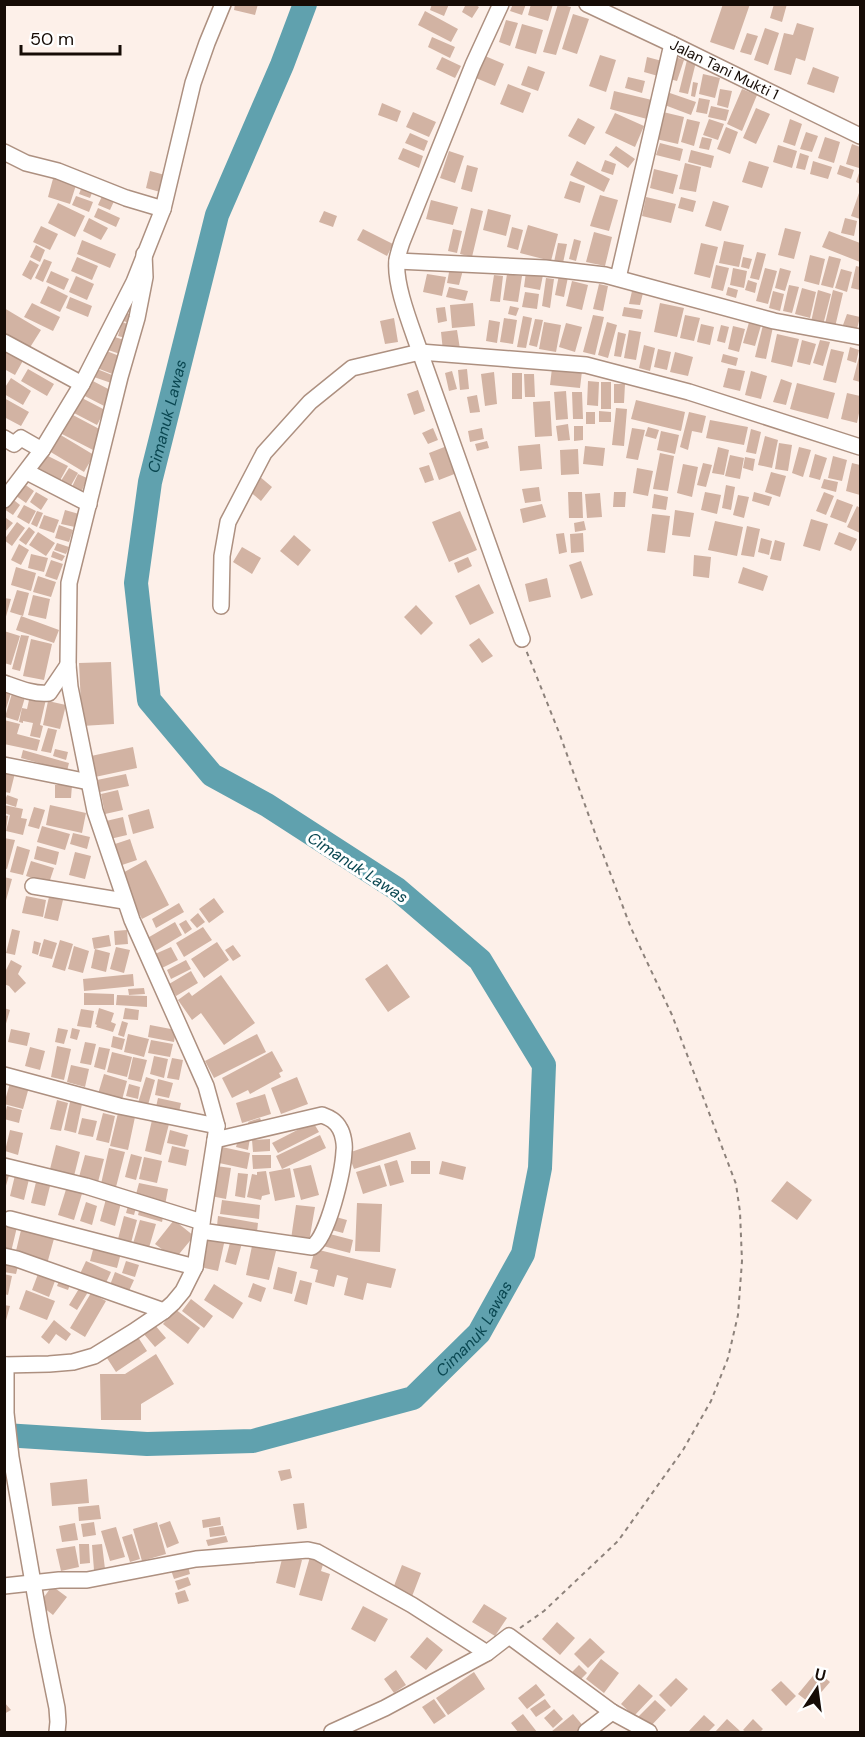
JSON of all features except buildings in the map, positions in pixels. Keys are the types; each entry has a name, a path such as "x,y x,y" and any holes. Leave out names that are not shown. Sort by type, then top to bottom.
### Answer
{"street":[{"path":"4,500 27,471 32,445 82,384 134,282 163,209 193,83 223,4"},
{"path":"501,4 473,65 402,242 397,261 405,308 522,639"},
{"name":"Jalan Tani Mukti 1","path":"587,4 861,136"},
{"path":"618,278 672,44"},
{"path":"4,152 26,163 58,171 126,198 163,209"},
{"path":"57,1732 57,1708 11,1457 6,1413 5,1365 65,1363 94,1356 164,1311 183,1291 195,1267 216,1133 206,1086 124,901 95,811 70,687 68,665 69,583 120,377 137,318 146,277 144,254"},
{"path":"397,261 545,268 618,278 774,321 861,337"},
{"path":"4,342 82,384"},
{"path":"221,606 222,556 228,522 264,453 310,402 352,368 420,352 586,365 689,392 861,447"},
{"path":"4,438 14,444 20,438 32,445"},
{"path":"27,471 89,504"},
{"path":"4,683 25,690 46,693 52,690 68,665"},
{"path":"4,765 89,782"},
{"path":"33,886 124,901"},
{"path":"4,1075 216,1133 322,1115 332,1118 341,1130 345,1150 335,1199 326,1227 317,1244 312,1248 202,1226 86,1186 4,1166"},
{"path":"10,1219 195,1267"},
{"path":"4,1256 164,1311"},
{"path":"4,1586 94,1579 196,1559 308,1550 318,1552 412,1605 487,1653"},
{"path":"332,1732 385,1708 487,1653 508,1636 612,1712 649,1732"},
{"path":"586,1732 612,1712"}],"path":[{"path":"508,1636 544,1611 618,1541 683,1450 711,1401 728,1358 738,1315 742,1261 740,1212 736,1184 672,1015 631,928 561,735 522,639"}],"waterway":[{"name":"Cimanuk Lawas","path":"4,1435 147,1444 253,1441 413,1398 479,1333 523,1254 540,1168 544,1065 480,960 397,889 267,805 212,775 149,700 136,583 150,482 217,215 282,65 305,4"}]}
